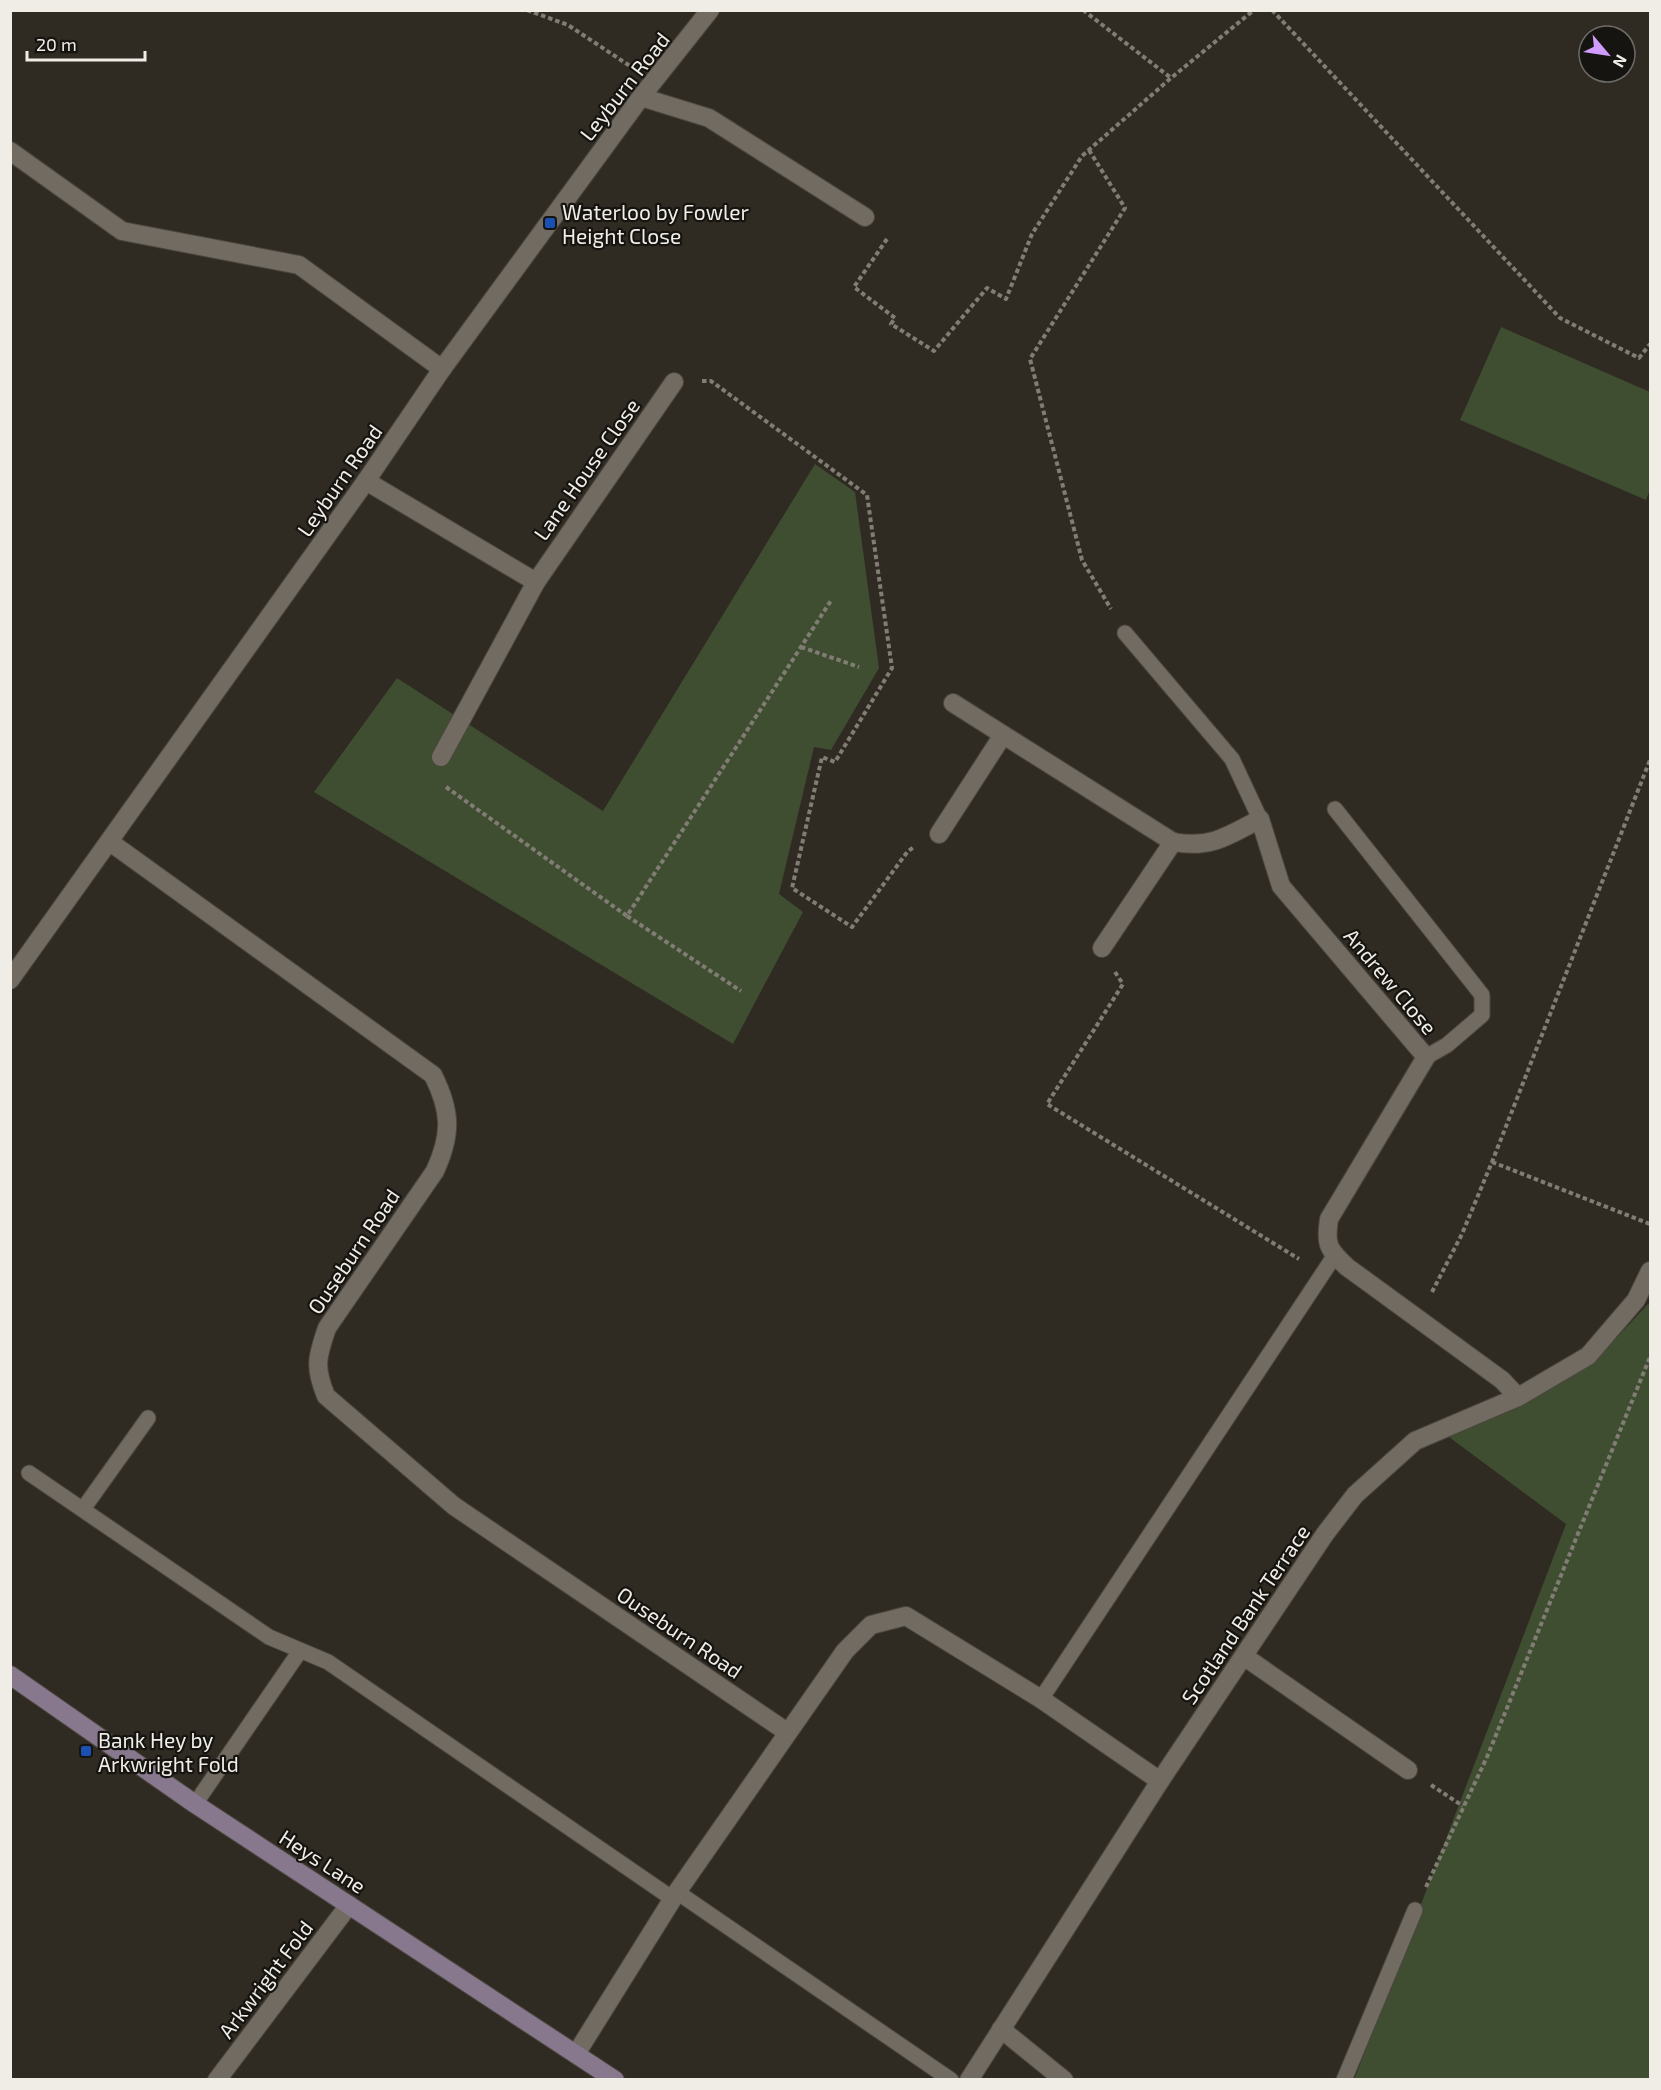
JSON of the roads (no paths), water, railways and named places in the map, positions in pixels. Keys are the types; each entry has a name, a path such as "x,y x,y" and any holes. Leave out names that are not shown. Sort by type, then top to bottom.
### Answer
{"street":[{"name":"Leyburn Road","path":"10,980 366,482 442,369 641,97 710,10"},
{"path":"641,97 709,118 865,217"},
{"path":"10,151 122,231 299,265 442,369"},
{"name":"Lane House Close","path":"441,757 536,582 674,382"},
{"path":"366,482 536,582"},
{"path":"953,703 1173,842 1196,846 1228,836 1260,819"},
{"path":"939,834 1003,735"},
{"name":"Andrew Close","path":"1260,819 1281,886 1426,1057 1329,1219 1326,1241 1335,1255"},
{"name":"Ouseburn Road","path":"110,842 433,1075 445,1099 448,1124 445,1148 435,1171 327,1328 317,1358 318,1377 326,1396 454,1506 787,1732"},
{"path":"1102,948 1173,842"},
{"path":"1335,1255 1502,1380 1518,1396"},
{"name":"Scotland Bank Terrace","path":"969,2079 1160,1781 1245,1657 1325,1534 1355,1495 1415,1441 1518,1396 1588,1356 1636,1300 1650,1271"},
{"path":"576,2054 675,1896 787,1732 845,1651 872,1625 906,1616 1041,1700 1160,1781"},
{"path":"1245,1657 1408,1770"},
{"name":"Heys Lane","path":"10,1675 195,1804 615,2079"},
{"name":"Arkwright Fold","path":"217,2079 349,1905"},
{"path":"1001,2030 1064,2079"}],"lane":[{"path":"1125,633 1232,759 1260,819"},
{"path":"1335,808 1482,995 1482,1015 1447,1045 1426,1057"},
{"path":"1041,1700 1335,1255"},
{"path":"83,1509 147,1418"},
{"path":"29,1473 269,1637 328,1662 951,2079"},
{"path":"195,1804 300,1651"},
{"path":"1344,2079 1415,1910"}],"place":[{"name":"Waterloo by Fowler Height Close","path":"550,223"},
{"name":"Bank Hey by Arkwright Fold","path":"86,1751"}]}
